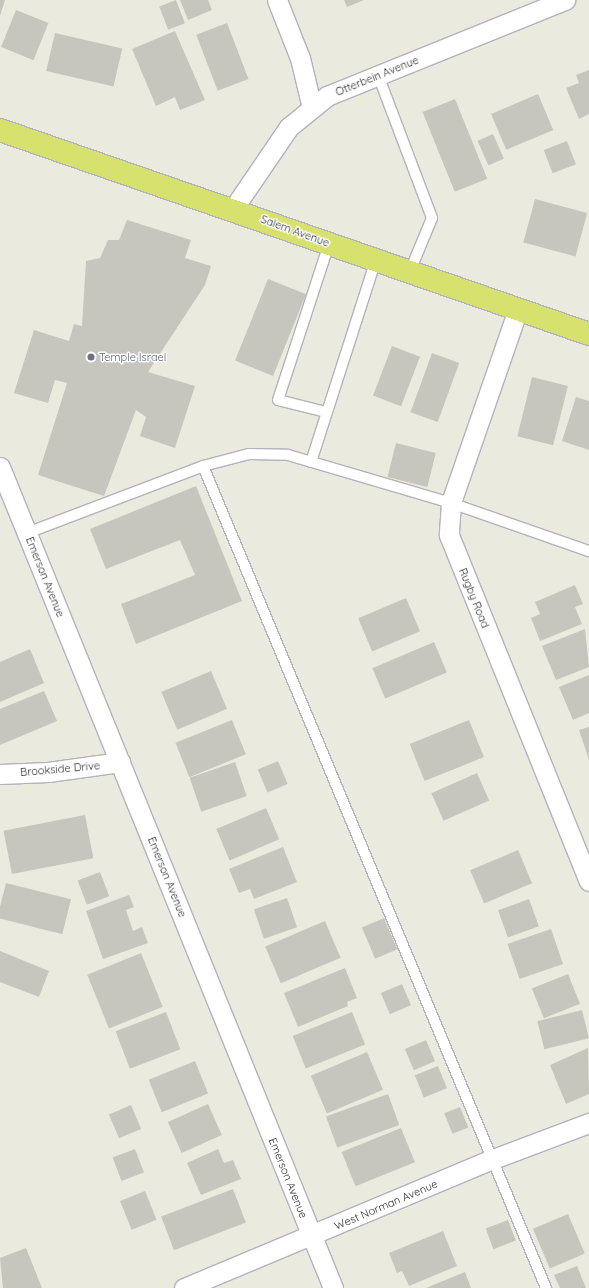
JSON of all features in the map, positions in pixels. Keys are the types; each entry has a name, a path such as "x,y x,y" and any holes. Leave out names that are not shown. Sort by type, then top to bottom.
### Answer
{"main road":[{"name":"Salem Avenue","path":"0,130 233,209 329,244 589,334"}],"street":[{"path":"277,0 300,58 312,108"},
{"name":"Otterbein Avenue","path":"233,209 289,126 327,96 565,0"},
{"name":"Rugby Road","path":"518,309 476,423 451,503 449,535 589,881"},
{"name":"Emerson Avenue","path":"0,467 333,1288"},
{"name":"Brookside Drive","path":"0,774 55,771 120,762"},
{"name":"West Norman Avenue","path":"184,1288 312,1237 493,1159 589,1123"}],"lane":[{"path":"378,75 432,218 410,271"},
{"path":"326,412 278,400 329,244"},
{"path":"311,462 376,259"},
{"path":"27,534 203,466 249,454 288,455 451,503 589,551"},
{"path":"203,466 546,1288"}],"building":[{"path":"0,0 5,0 0,16"},
{"path":"176,0 185,23 168,30 159,6"},
{"path":"180,0 208,0 212,10 188,20"},
{"path":"344,0 364,0 347,7"},
{"path":"16,10 48,23 33,60 1,47"},
{"path":"227,23 249,79 218,91 196,35"},
{"path":"175,31 205,100 180,110 175,97 156,106 132,49"},
{"path":"55,33 122,49 113,87 46,71"},
{"path":"589,70 589,114 579,119 566,88 579,83 576,75"},
{"path":"538,94 553,130 506,150 491,114"},
{"path":"455,99 487,179 455,192 423,112"},
{"path":"493,134 504,159 488,166 477,141"},
{"path":"567,141 576,164 553,173 544,150"},
{"path":"535,199 587,213 576,256 523,242"},
{"name":"Temple Israel","path":"127,220 191,240 185,258 211,266 205,285 148,372 195,386 175,448 140,436 146,417 136,410 104,496 38,475 67,383 55,380 48,403 14,393 34,330 69,341 74,324 82,326 86,261 100,258 108,240 119,240"},
{"path":"268,279 306,294 273,376 235,361"},
{"path":"392,346 420,357 401,406 373,395"},
{"path":"432,353 459,363 438,422 410,412"},
{"path":"532,377 568,386 553,445 517,436"},
{"path":"576,397 589,401 589,450 562,441"},
{"path":"396,443 436,453 427,487 388,477"},
{"path":"196,486 242,601 136,644 121,604 195,575 180,540 106,569 90,529"},
{"path":"575,585 583,604 575,607 582,624 540,641 531,618 540,614 535,602"},
{"path":"406,598 420,631 372,651 358,618"},
{"path":"585,629 589,667 556,680 542,646"},
{"path":"434,642 447,672 385,699 372,668"},
{"path":"30,649 44,683 0,702 0,662"},
{"path":"211,671 227,709 177,730 161,692"},
{"path":"589,675 589,713 573,720 559,687"},
{"path":"44,691 57,721 0,745 0,709"},
{"path":"232,720 246,754 189,777 175,743"},
{"path":"469,720 484,757 425,781 410,744"},
{"path":"589,727 589,760 579,730"},
{"path":"278,761 288,784 268,793 258,770"},
{"path":"235,762 247,796 201,812 190,778"},
{"path":"477,773 489,800 444,821 431,793"},
{"path":"266,808 279,839 230,860 216,829"},
{"path":"85,815 93,858 12,874 4,831"},
{"path":"283,847 297,882 254,899 250,889 239,893 229,869"},
{"path":"518,850 532,883 484,903 470,870"},
{"path":"100,872 109,896 87,905 78,881"},
{"path":"6,883 71,899 62,934 0,919 0,907"},
{"path":"129,895 134,907 126,910 133,931 142,927 148,943 103,959 86,911"},
{"path":"287,898 297,927 264,939 254,909"},
{"path":"529,899 539,926 508,938 498,910"},
{"path":"384,918 397,949 375,959 362,927"},
{"path":"325,921 341,958 281,983 265,946"},
{"path":"551,929 563,964 520,979 508,944"},
{"path":"0,951 49,971 39,997 0,982"},
{"path":"141,953 163,1007 109,1029 87,975"},
{"path":"345,968 357,998 347,1002 348,1006 298,1027 284,993"},
{"path":"568,974 580,1004 544,1018 532,989"},
{"path":"402,984 411,1005 390,1014 381,993"},
{"path":"582,1010 589,1038 544,1049 537,1021"},
{"path":"166,1012 180,1049 130,1069 116,1031"},
{"path":"352,1012 365,1044 306,1068 293,1036"},
{"path":"426,1040 435,1061 414,1070 405,1049"},
{"path":"588,1048 589,1094 566,1104 550,1065"},
{"path":"367,1052 383,1090 327,1114 311,1076"},
{"path":"195,1061 208,1093 162,1112 149,1080"},
{"path":"438,1066 447,1088 424,1098 415,1075"},
{"path":"388,1094 399,1125 337,1148 326,1117"},
{"path":"208,1104 222,1135 182,1153 168,1122"},
{"path":"131,1105 141,1129 119,1138 109,1114"},
{"path":"460,1107 468,1127 452,1134 444,1113"},
{"path":"401,1128 415,1162 356,1186 342,1152"},
{"path":"135,1149 144,1172 122,1181 113,1158"},
{"path":"218,1149 224,1163 233,1160 241,1179 201,1195 187,1163"},
{"path":"233,1189 246,1223 174,1250 161,1217"},
{"path":"145,1191 157,1220 132,1230 120,1201"},
{"path":"568,1214 585,1254 550,1268 533,1229"},
{"path":"508,1220 516,1241 493,1249 486,1229"},
{"path":"443,1231 457,1266 409,1286 402,1271 397,1273 389,1253"},
{"path":"26,1248 42,1288 3,1288 0,1258"},
{"path":"577,1266 586,1288 560,1288 554,1275"},
{"path":"465,1272 471,1288 426,1288"}],"place":[{"name":"Temple Israel","path":"91,357"}]}
